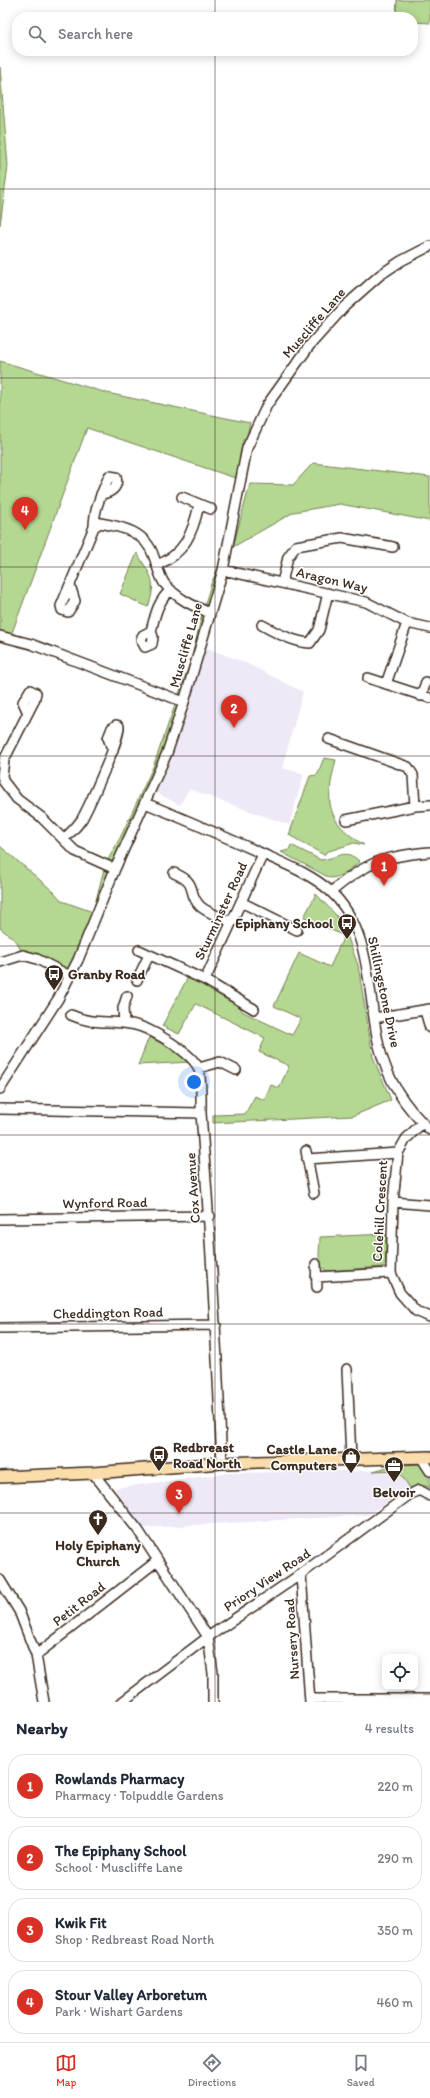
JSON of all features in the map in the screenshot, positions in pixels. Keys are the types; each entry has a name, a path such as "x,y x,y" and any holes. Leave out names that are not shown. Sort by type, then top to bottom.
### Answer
{"main road":[{"path":"0,1476 93,1473 222,1463 425,1457"},
{"path":"0,1472 93,1473"}],"street":[{"name":"Muscliffe Lane","path":"0,1089 58,999 70,976 93,927 115,869 167,753 224,570 247,448 267,405 310,345 345,306 380,275 401,261 430,246"},
{"path":"70,585 94,528 95,509 101,494"},
{"path":"182,497 211,509"},
{"path":"157,565 175,556 182,550 195,521 199,505"},
{"path":"94,528 100,524 119,526 141,536 148,544 164,582 171,590 187,603 210,613"},
{"path":"282,583 288,556 296,546 342,538 392,547"},
{"name":"Aragon Way","path":"224,570 366,602 407,623 430,628"},
{"path":"150,631 156,609 164,595 171,590"},
{"path":"262,625 276,633 312,647 319,630 328,593"},
{"path":"386,684 407,623"},
{"path":"0,636 31,644 184,702"},
{"path":"368,678 426,697 426,682"},
{"path":"28,713 4,760 2,776 4,782 17,799 41,817 75,851 115,869"},
{"path":"329,739 408,767 413,775 415,806"},
{"path":"63,839 81,819 113,751"},
{"name":"Shillingstone Drive","path":"145,803 195,823 314,878 331,892 352,921 362,945 368,971 379,1046 394,1086 407,1107 430,1130"},
{"path":"346,820 415,806 430,805"},
{"path":"331,892 352,874 370,864 398,855 430,852"},
{"name":"Sturminster Road","path":"204,980 263,854"},
{"path":"174,873 186,878 200,906 231,922"},
{"path":"241,902 297,930"},
{"path":"139,950 204,980 254,1009"},
{"path":"0,962 23,955 38,959 70,976"},
{"path":"137,980 149,955"},
{"path":"124,1023 123,1008 127,996"},
{"path":"374,1018 428,1010 430,1028"},
{"path":"70,1015 86,1021 132,1024 170,1041 183,1050 199,1068 220,1062 236,1070"},
{"name":"Cox Avenue","path":"199,1068 201,1113 210,1216 209,1248 216,1325 222,1463"},
{"path":"0,1108 201,1113"},
{"name":"Colehill Crescent","path":"422,1123 406,1139 398,1153 393,1202 391,1273 400,1293 416,1311 430,1317"},
{"path":"314,1193 307,1155 398,1153"},
{"path":"393,1202 430,1205"},
{"name":"Wynford Road","path":"0,1219 210,1216"},
{"path":"316,1264 317,1287"},
{"path":"316,1277 391,1273"},
{"name":"Cheddington Road","path":"0,1328 216,1325"},
{"path":"347,1369 351,1458"},
{"path":"425,1457 430,1471"},
{"path":"93,1473 138,1530 208,1637 213,1673 213,1702"},
{"name":"Priory View Road","path":"122,1702 208,1637 301,1574 410,1495 419,1490 430,1496"},
{"name":"Petit Road","path":"36,1655 157,1561"},
{"name":"Nursery Road","path":"301,1574 310,1700"},
{"path":"0,1580 19,1612 36,1655 44,1702"},
{"path":"310,1700 430,1699"}],"shaded area":[{"path":"202,646 248,664 303,692 282,768 304,774 289,825 189,789 180,805 151,790"},
{"path":"398,1470 410,1488 367,1515 143,1528 114,1488 230,1473"}],"green space":[{"path":"397,0 430,0 430,23 418,22 418,12 396,12"},
{"path":"0,67 8,166 0,225"},
{"path":"0,361 107,393 250,423 247,436 243,440 238,479 87,428 9,641 0,639"},
{"path":"313,463 430,477 430,521 340,504 294,512 233,547 250,484 293,485"},
{"path":"231,537 184,702 70,976 23,955 17,942 0,928 0,846 54,892 62,901 93,912 105,865 120,838 153,767 192,657 211,584"},
{"path":"137,553 151,578 152,590 148,607 120,594"},
{"path":"324,758 336,760 330,788 331,809 335,818 351,836 364,845 354,843 326,852 324,855 289,835 310,776 317,775"},
{"path":"291,845 321,860 346,854 360,862 342,875 330,878 281,852 289,850"},
{"path":"316,894 336,915 344,927 358,965 373,1057 391,1100 353,1116 213,1123 213,1115 245,1114 255,1096 264,1100 271,1085 279,1088 289,1066 259,1052 265,1038 196,1004 179,1034 162,1026 189,975 235,998 243,1012 292,1035 301,1019 274,1006 299,953 330,967 344,936 304,917"},
{"path":"149,1037 180,1053 190,1062 138,1065"},
{"path":"386,1234 386,1263 383,1267 328,1271 321,1266 319,1257 320,1237"},
{"path":"421,1464 430,1474 430,1488 426,1486 410,1488 398,1470 373,1471 395,1465"}],"place":[{"name":"Stour Valley Arboretum","path":"25,530"},
{"name":"The Epiphany School","path":"234,728"},
{"name":"Rowlands Pharmacy","path":"384,886"},
{"name":"Epiphany School","path":"347,940"},
{"name":"Granby Road","path":"54,991"},
{"name":"Redbreast Road North","path":"159,1472"},
{"name":"Castle Lane Computers","path":"351,1474"},
{"name":"Belvoir","path":"394,1483"},
{"name":"Kwik Fit","path":"179,1514"},
{"name":"Holy Epiphany Church","path":"98,1536"}]}
